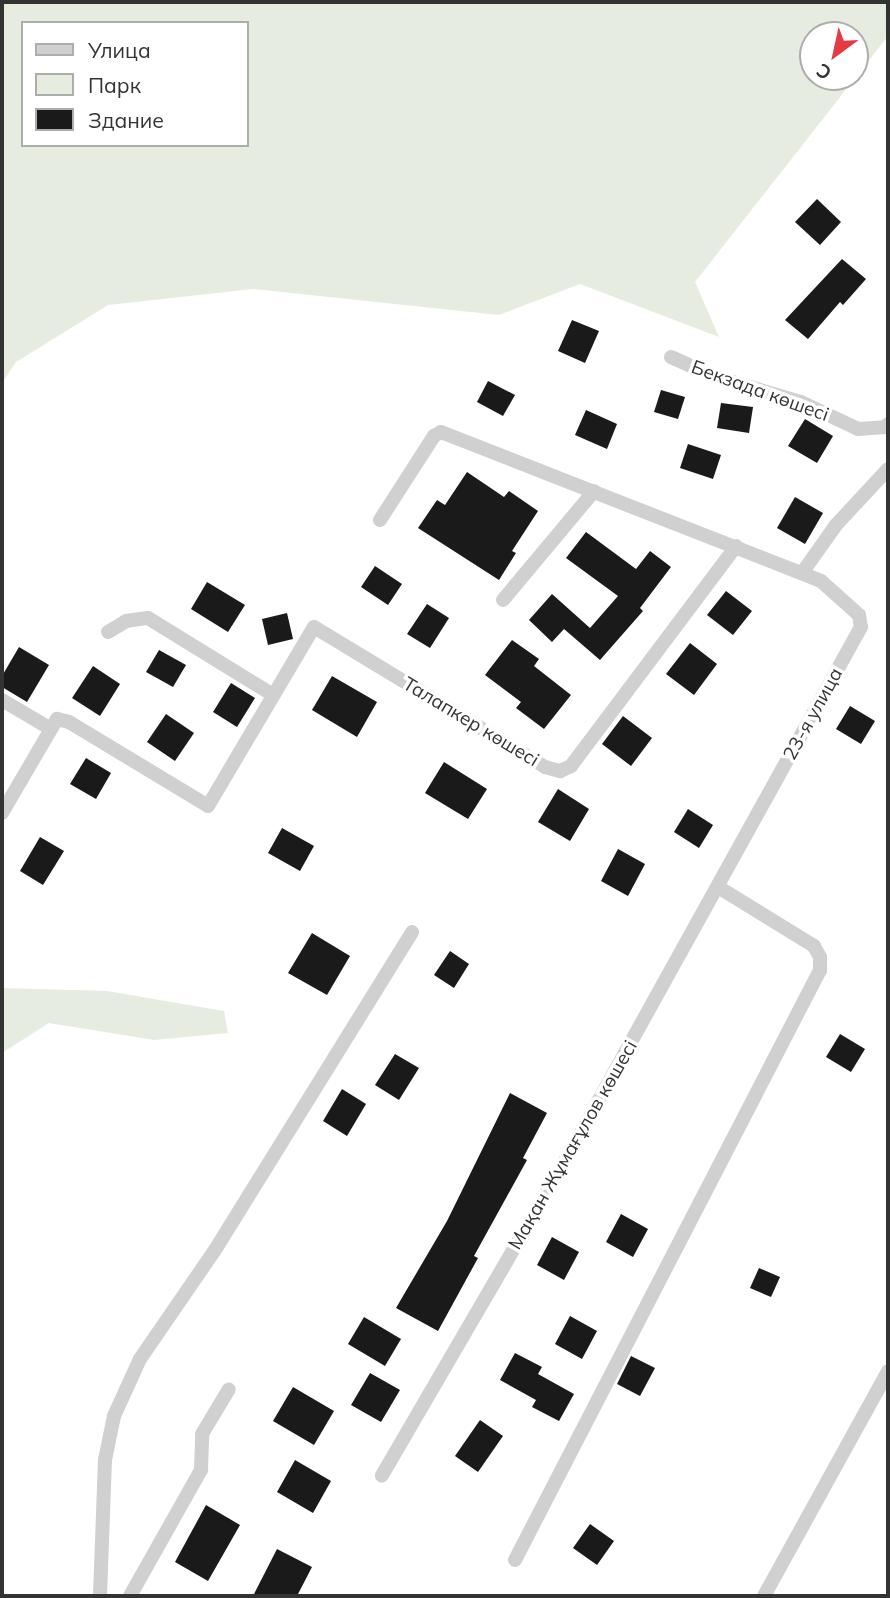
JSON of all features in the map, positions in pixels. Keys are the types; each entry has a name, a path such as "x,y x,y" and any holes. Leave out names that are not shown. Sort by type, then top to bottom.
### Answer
{"street":[{"name":"Бекзада көшесі","path":"671,357 713,376 802,402 858,429 885,427 888,424"},
{"path":"380,520 435,436 441,432 802,573 836,525 888,469"},
{"path":"503,600 594,491"},
{"name":"Талапкер көшесі","path":"51,729 57,719 69,722 208,806 314,627 545,767 560,771 571,766 736,546"},
{"name":"23-я улица","path":"760,811 860,627 859,615 821,581 802,573"},
{"path":"108,632 125,621 148,618 273,695"},
{"path":"2,700 51,729 2,813"},
{"name":"Мақан Жұмағұлов көшесі","path":"382,1476 565,1161 760,811"},
{"path":"515,1560 820,970 820,957 814,946 718,887"},
{"path":"100,1596 105,1460 114,1416 140,1359 215,1250 412,932"},
{"path":"764,1596 888,1371"},
{"path":"130,1596 201,1470 202,1434 229,1389"}],"green space":[{"path":"2,2 888,2 888,36 869,60 869,21 799,21 799,91 845,91 695,282 719,337 580,284 499,315 253,289 108,305 16,362 2,383"},
{"path":"2,988 107,991 224,1011 228,1033 154,1040 49,1023 2,1053"}],"building":[{"path":"817,199 841,222 820,245 795,222"},
{"path":"842,259 866,279 843,305 840,302 808,339 785,320"},
{"path":"572,320 599,331 585,363 558,351"},
{"path":"488,381 515,395 503,416 477,402"},
{"path":"661,390 685,397 678,419 654,412"},
{"path":"721,403 753,407 749,433 717,428"},
{"path":"586,410 617,424 607,449 575,435"},
{"path":"805,419 833,436 817,463 788,446"},
{"path":"688,444 721,455 713,479 680,468"},
{"path":"467,472 504,497 509,491 538,511 512,551 516,553 499,580 418,528 437,500 445,505"},
{"path":"795,497 823,513 805,544 777,528"},
{"path":"586,532 636,569 650,551 671,567 640,608 643,611 600,660 564,629 552,642 529,620 552,594 590,628 618,596 566,558"},
{"path":"375,566 402,584 388,605 361,587"},
{"path":"207,582 245,605 228,632 191,609"},
{"path":"726,591 752,611 733,635 707,615"},
{"path":"427,604 449,618 430,648 407,634"},
{"path":"287,613 293,639 268,645 262,619"},
{"path":"512,640 539,659 534,666 571,695 544,729 516,708 521,702 485,675"},
{"path":"690,643 717,664 694,695 666,674"},
{"path":"19,647 49,665 27,702 2,687 2,676"},
{"path":"159,650 186,665 173,687 146,672"},
{"path":"93,666 120,684 100,716 72,698"},
{"path":"332,676 377,702 357,737 312,710"},
{"path":"231,683 255,698 237,727 213,712"},
{"path":"850,706 875,721 861,744 836,729"},
{"path":"166,714 194,733 175,761 147,742"},
{"path":"623,716 652,738 631,766 602,744"},
{"path":"86,758 111,773 96,799 70,784"},
{"path":"444,762 487,789 468,819 425,793"},
{"path":"558,789 589,809 570,841 538,822"},
{"path":"688,809 713,825 699,848 674,832"},
{"path":"282,828 314,846 300,871 268,853"},
{"path":"40,837 64,851 43,885 20,871"},
{"path":"618,849 645,864 628,896 601,881"},
{"path":"312,933 350,956 327,995 288,973"},
{"path":"450,951 469,964 454,988 434,975"},
{"path":"840,1034 865,1049 851,1072 826,1057"},
{"path":"395,1054 419,1068 399,1100 375,1085"},
{"path":"342,1089 366,1104 347,1136 323,1121"},
{"path":"510,1093 547,1113 523,1158 527,1160 474,1256 478,1258 438,1331 396,1308 447,1221"},
{"path":"621,1214 648,1229 633,1257 606,1242"},
{"path":"552,1237 579,1252 564,1280 537,1265"},
{"path":"759,1268 780,1277 771,1297 750,1288"},
{"path":"570,1316 597,1331 582,1359 555,1344"},
{"path":"364,1317 401,1339 385,1366 348,1344"},
{"path":"515,1353 542,1367 538,1374 574,1394 559,1421 532,1407 536,1400 500,1380"},
{"path":"631,1356 655,1368 640,1396 617,1384"},
{"path":"370,1373 400,1390 381,1422 351,1405"},
{"path":"293,1387 334,1411 314,1445 273,1421"},
{"path":"480,1420 503,1436 478,1472 455,1456"},
{"path":"295,1460 331,1481 313,1513 277,1492"},
{"path":"206,1505 240,1525 208,1581 175,1562"},
{"path":"590,1524 614,1541 597,1565 573,1548"},
{"path":"277,1549 312,1567 297,1596 253,1596"}]}
